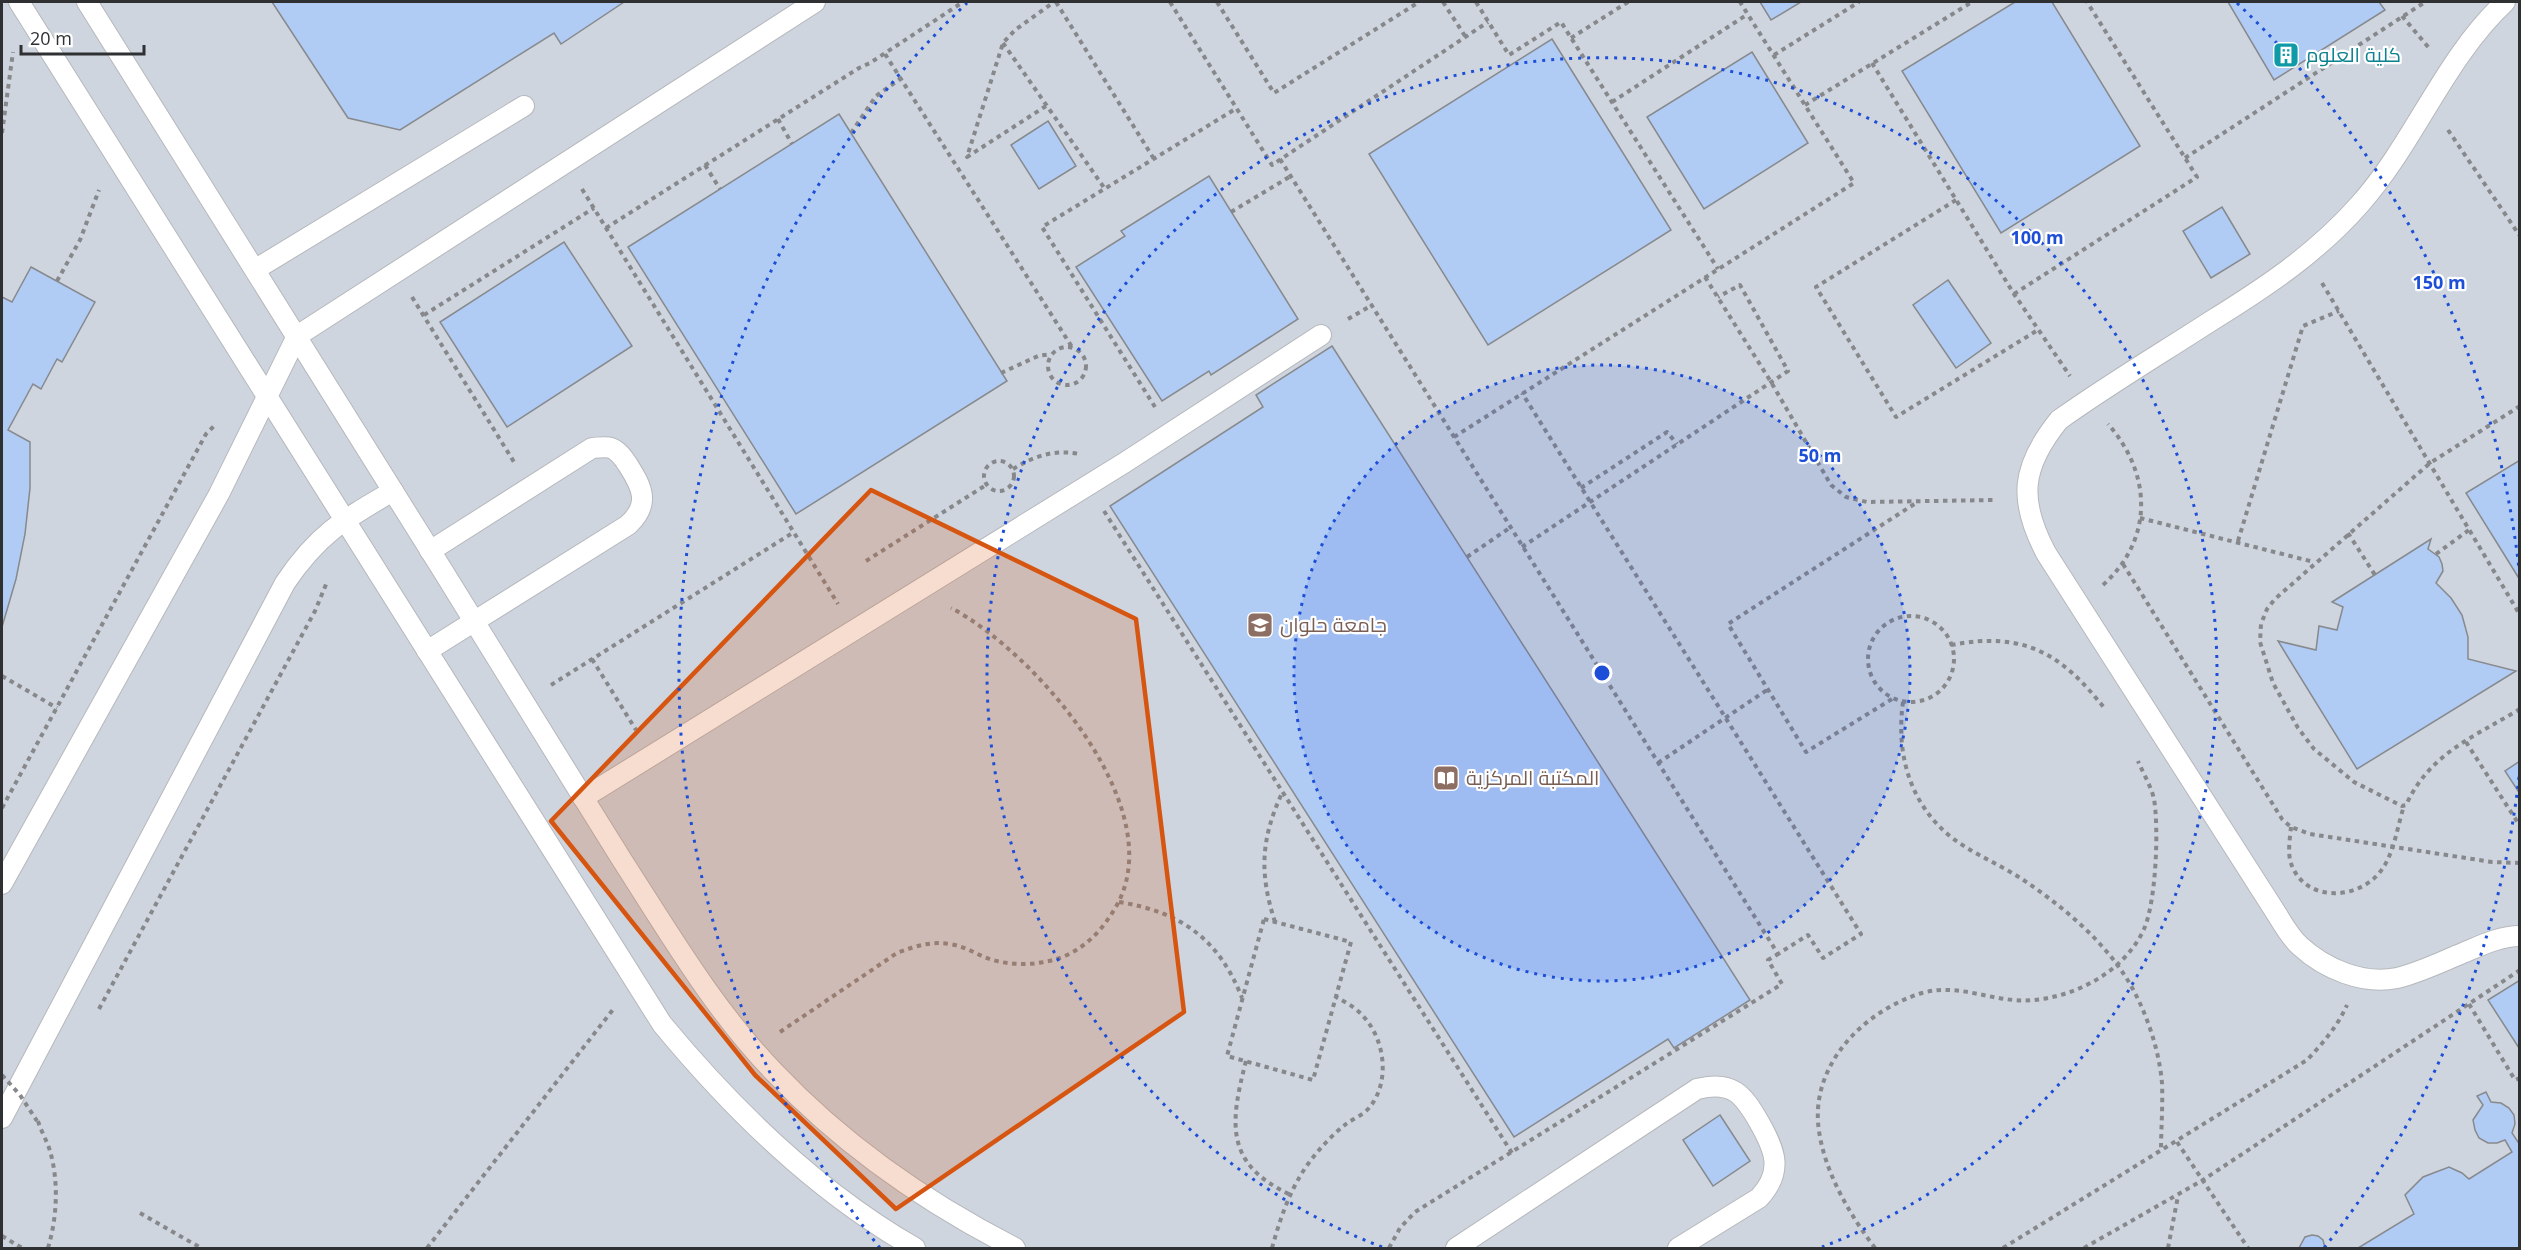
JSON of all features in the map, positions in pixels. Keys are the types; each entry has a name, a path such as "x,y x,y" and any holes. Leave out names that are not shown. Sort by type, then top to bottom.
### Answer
{"lane":[{"path":"87,2 256,269 583,798 679,949 719,1007 772,1071 831,1128 896,1179 966,1223 1015,1248"},
{"path":"2,884 219,494 297,336 815,2"},
{"path":"2505,2 2491,14 2449,73 2389,168 2331,235 2298,264 2262,289 2059,420 2040,443 2030,470 2027,499 2033,528 2298,945 2327,966 2360,978 2396,978 2429,968 2484,944 2510,936 2520,936"},
{"path":"20,3 662,1024 682,1049 749,1121 797,1165 849,1205 915,1248"},
{"path":"256,269 524,106"},
{"path":"583,798 1088,486 1321,335"},
{"path":"427,651 628,525 636,518 642,500 642,489 619,453 611,448 592,448 430,551"},
{"path":"2,1118 285,583 302,558 321,537 344,519 393,491"},
{"path":"1456,1248 1697,1089 1712,1085 1726,1087 1747,1101 1769,1140 1774,1152 1773,1178 1759,1198 1678,1248"}],"path":[{"path":"606,228 885,54 963,2"},
{"path":"1046,106 967,156 1003,43 1015,30 1055,2 1154,159"},
{"path":"1170,2 1272,165 1488,22"},
{"path":"1217,2 1274,93 1419,2"},
{"path":"1443,2 1465,36"},
{"path":"1476,2 1509,55 1561,22 1718,269"},
{"path":"1571,38 1628,2"},
{"path":"1454,436 1854,183 1740,2"},
{"path":"1774,56 1859,2"},
{"path":"1805,105 1972,2"},
{"path":"2014,294 2197,177 2087,2"},
{"path":"2186,158 2425,2"},
{"path":"2,133 20,3"},
{"path":"1612,102 1748,14"},
{"path":"2402,16 2449,73"},
{"path":"1003,43 1105,189"},
{"path":"885,54 1072,347"},
{"path":"1872,63 2014,294 2086,401 2121,440 2132,459 2139,479 2142,500 2134,542 2123,564 2100,589 2078,602"},
{"path":"851,133 876,96 900,79"},
{"path":"1171,433 1042,227 1237,108"},
{"path":"778,119 792,144"},
{"path":"57,281 80,240 114,150"},
{"path":"2466,156 2520,236"},
{"path":"1280,159 1778,954"},
{"path":"566,163 855,630"},
{"path":"705,165 720,189"},
{"path":"1231,212 1291,176"},
{"path":"1956,201 1816,287 1896,417 2038,330"},
{"path":"424,315 594,208"},
{"path":"396,272 531,488"},
{"path":"1705,277 1771,382 1831,485 1838,491 1846,496 1867,502 2027,499"},
{"path":"1522,546 1788,370 1740,285 1718,297"},
{"path":"2327,291 2520,615"},
{"path":"2238,541 2303,326 2339,311"},
{"path":"1065,346 1072,347 1083,354 1087,365 1085,375 1078,382 1068,386 1059,384 1050,377 1047,368 1056,349 1065,346"},
{"path":"1001,373 1038,356 1052,354"},
{"path":"1389,1248 1400,1228 1415,1212 1782,984 1768,960 1808,935 1823,958 1861,934 1522,393"},
{"path":"2404,806 2376,795 2354,782 2314,749 2284,706 2273,683 2260,642 2261,624 2267,609 2275,599 2430,463 2520,406"},
{"path":"1581,488 1667,432 1677,444"},
{"path":"2,808 206,434"},
{"path":"1013,469 1028,459 1055,453 1071,453 1124,463"},
{"path":"999,460 1007,462 1013,469 1014,478 1010,486 1003,491 993,491 986,485 983,477 984,468 990,462 999,460"},
{"path":"866,561 986,485"},
{"path":"1088,486 1512,1153"},
{"path":"1892,699 1806,752 1728,624 1919,501"},
{"path":"2140,518 2315,562"},
{"path":"1467,557 1511,527"},
{"path":"2436,554 2469,530"},
{"path":"525,702 794,532"},
{"path":"2349,533 2375,575"},
{"path":"2123,564 2282,819 2290,827 2310,834 2391,847 2492,862 2520,863"},
{"path":"754,1049 897,952 914,946 932,943 951,944 1001,962 1018,964 1042,962 1065,956 1085,944 1103,928 1119,902 1125,886 1130,863 1128,839 1107,775 1087,738 1063,704 1000,640 960,613 918,591"},
{"path":"1906,616 1922,617 1936,624 1947,636 1951,645 1954,651 1954,667 1948,682 1937,694 1923,701 1903,702 1892,699 1879,689 1870,675 1868,660 1870,644 1878,630 1891,621 1906,616"},
{"path":"94,1016 299,639"},
{"path":"1951,645 1967,642 2007,642 2043,652 2068,668 2111,716"},
{"path":"592,659 652,756"},
{"path":"2,676 57,708"},
{"path":"1658,763 1767,690"},
{"path":"1903,702 1900,727 1902,753 1908,777 1919,800 1933,819 1952,837 2044,894 2078,922 2102,945 2127,980 2142,1008 2154,1044 2162,1082 2161,1151"},
{"path":"2290,827 2290,859 2301,880 2322,892 2334,894 2348,892 2367,884 2381,870 2404,806 2417,783 2432,765 2466,741 2520,709"},
{"path":"2466,741 2520,826"},
{"path":"1875,1248 1847,1206 1834,1180 1818,1130 1818,1107 1823,1084 1832,1062 1845,1042 1862,1025 1902,1001 1923,993 1945,989 2009,1000 2054,998 2097,980 2116,964 2144,929 2153,888 2156,846 2153,797 2138,759"},
{"path":"1275,922 1267,897 1263,869 1265,843 1271,816 1282,792"},
{"path":"1119,902 1155,909 1195,930 1224,961 1235,979 1242,999"},
{"path":"1264,919 1275,922 1351,942 1313,1080 1227,1056 1264,919"},
{"path":"2084,1248 2179,1195 2520,970"},
{"path":"2003,1248 2307,1060 2340,1022 2360,978"},
{"path":"428,1248 634,982"},
{"path":"1272,1248 1291,1195 1307,1166 1345,1125 1368,1109 1377,1094 1382,1077 1383,1060 1379,1042 1372,1028 1363,1015 1350,1004 1336,997"},
{"path":"2469,1004 2515,1080 2520,1077"},
{"path":"1246,1061 1236,1099 1234,1117 1241,1153 1254,1171 1270,1186 1291,1195"},
{"path":"2,1075 20,1095 38,1121 50,1152 55,1183 55,1215 48,1248"},
{"path":"38,1121 43,1111"},
{"path":"2177,1142 2248,1248"},
{"path":"2168,1248 2179,1195"},
{"path":"141,1213 201,1248"},
{"path":"2,1236 22,1248"}],"highlighted area":[{"path":"871,490 1136,619 1184,1012 896,1209 755,1075 551,821"}],"shaded area":[{"name":"جامعة حلوان","path":"2,2 2519,2 2519,1248 2,1248"}],"building":[{"path":"272,2 624,2 561,44 554,33 400,130 348,118"},
{"path":"1760,2 1801,2 1771,20"},
{"path":"2015,2 2052,2 2140,146 2001,233 1902,71"},
{"name":"كلية العلوم","path":"2228,2 2379,2 2385,10 2274,80"},
{"path":"1552,39 1671,230 1488,345 1369,154"},
{"path":"1752,52 1808,143 1704,209 1647,117"},
{"path":"839,114 1007,381 796,514 628,247"},
{"path":"1048,121 1076,166 1039,189 1011,145"},
{"path":"1209,176 1298,319 1211,375 1209,371 1162,401 1076,267 1125,236 1121,231"},
{"path":"2222,207 2250,254 2211,278 2183,231"},
{"path":"564,242 632,346 507,427 440,322"},
{"path":"31,267 95,302 62,362 57,359 41,389 33,384 8,430 30,442 30,488 25,534 16,579 2,627 2,297 12,302"},
{"path":"1948,280 1991,343 1956,368 1913,305"},
{"name":"المكتبة المركزية","path":"1332,346 1750,1000 1674,1048 1668,1039 1514,1137 1110,506 1263,407 1256,395"},
{"path":"2520,460 2520,580 2466,493"},
{"path":"2431,539 2428,549 2439,557 2443,571 2436,583 2451,598 2462,615 2468,637 2468,659 2516,671 2357,769 2278,641 2316,650 2319,626 2337,630 2343,607 2332,602"},
{"path":"2520,761 2520,794 2505,771"},
{"path":"2520,980 2520,1047 2519,1048 2488,1000"},
{"path":"2486,1092 2491,1102 2501,1103 2514,1115 2515,1124 2512,1133 2520,1145 2520,1248 2358,1248 2414,1214 2405,1195 2423,1177 2449,1167 2469,1179 2512,1152 2505,1140 2488,1143 2479,1138 2475,1130 2473,1120 2483,1105 2477,1096"},
{"path":"1720,1115 1750,1161 1713,1186 1683,1140"},
{"path":"2312,1235 2323,1240 2325,1248 2299,1248 2305,1237"}],"place":[{"name":"كلية العلوم","path":"2286,55"},
{"name":"جامعة حلوان","path":"1260,625"},
{"name":"المكتبة المركزية","path":"1446,778"}]}
